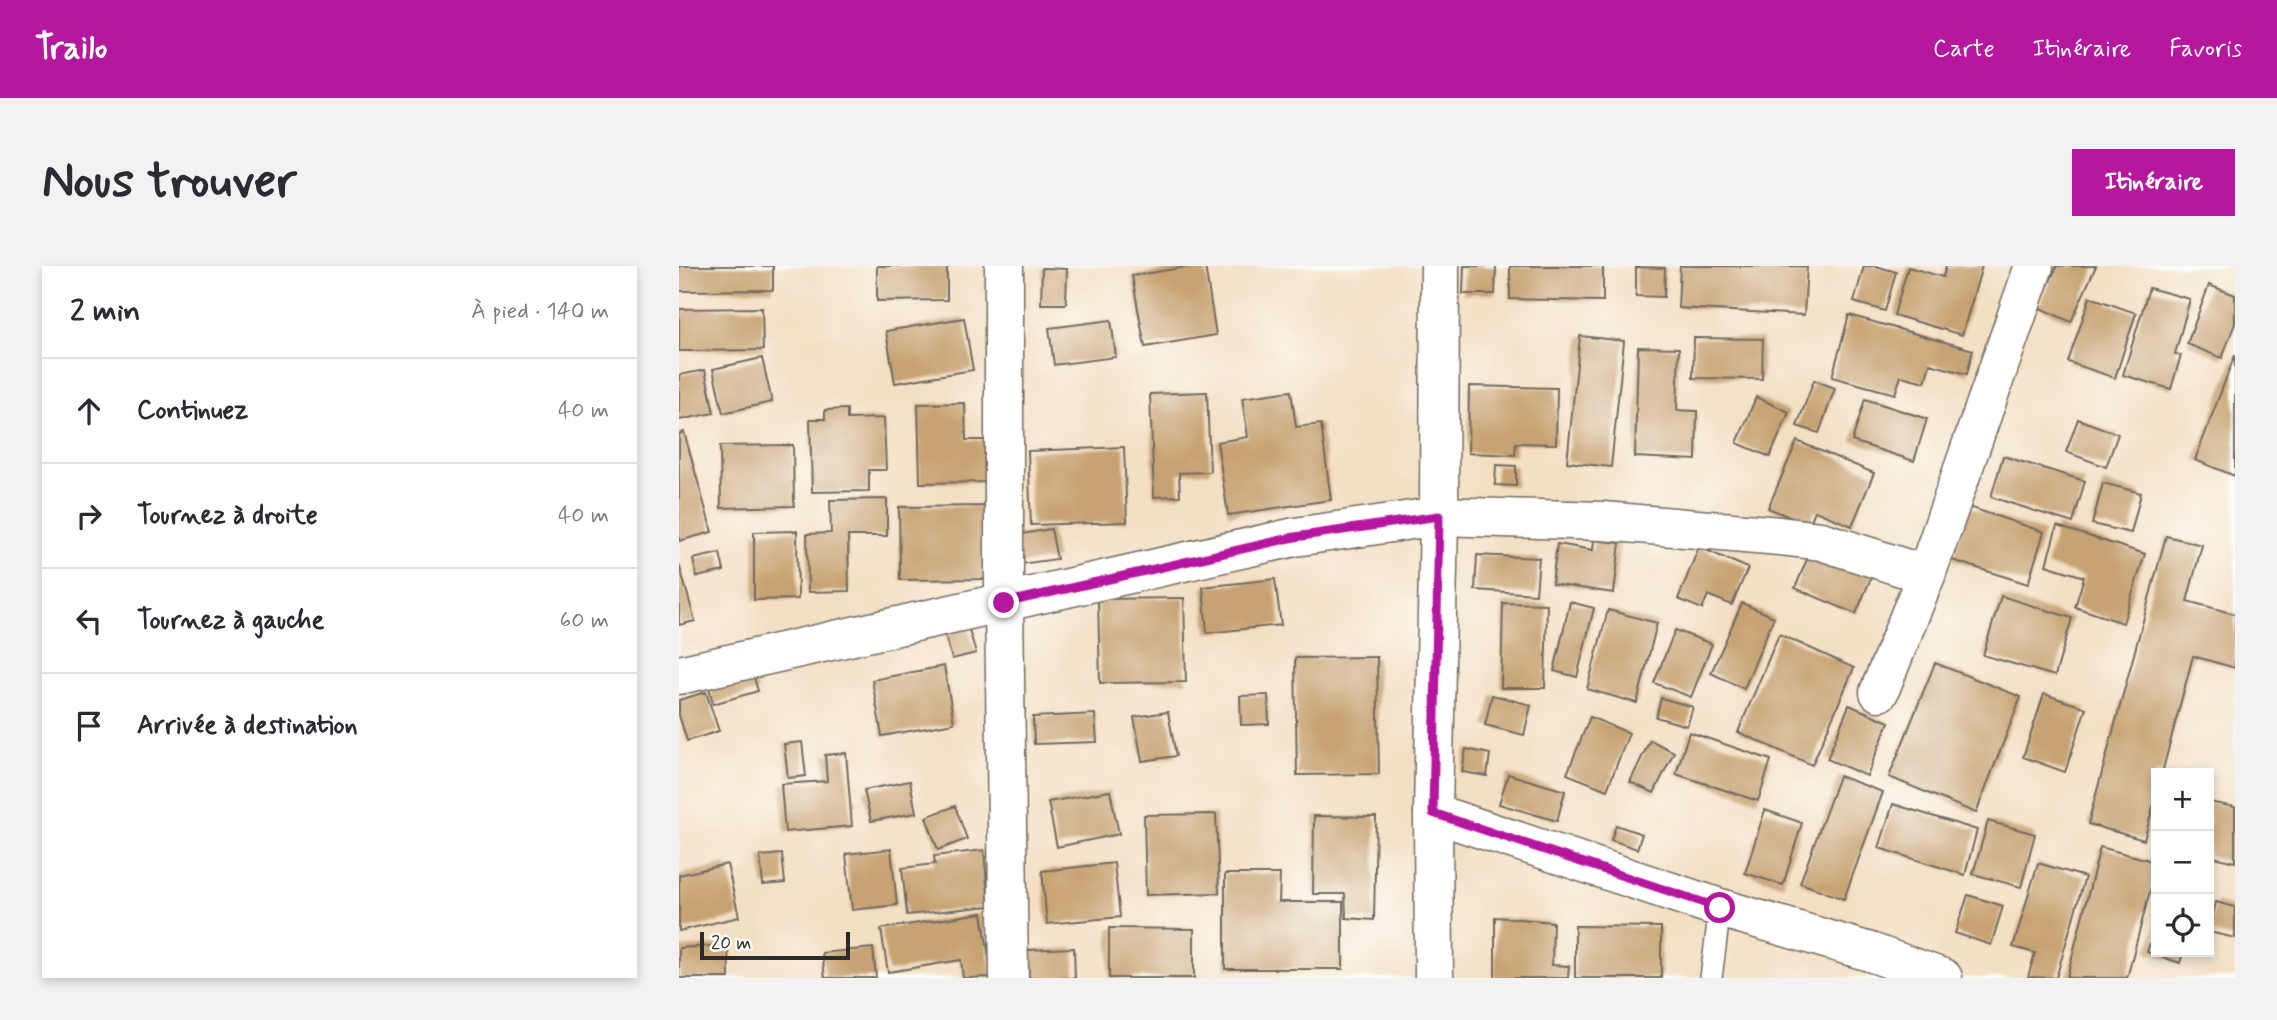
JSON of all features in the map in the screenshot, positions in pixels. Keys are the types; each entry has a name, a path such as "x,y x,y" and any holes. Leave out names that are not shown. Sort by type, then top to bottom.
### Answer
{"street":[{"path":"1004,266 1004,603 1009,978"},
{"path":"1434,978 1433,813 1439,516 1440,266"},
{"path":"1879,692 1926,575 2033,266"},
{"path":"679,675 1295,537 1439,516 1603,521 1780,536 1821,541 1926,575"},
{"path":"1433,813 1720,908 1868,965 1943,978"}],"lane":[{"path":"1711,978 1720,908"}],"building":[{"path":"679,266 773,266 773,290 679,291"},
{"path":"877,266 947,266 947,300 877,301"},
{"path":"1205,266 1216,335 1145,347 1132,276"},
{"path":"1464,266 1496,266 1495,294 1463,294"},
{"path":"1510,266 1603,266 1603,301 1510,299"},
{"path":"1680,266 1807,266 1804,315 1678,308"},
{"path":"1864,266 1876,266 1896,272 1885,311 1854,302"},
{"path":"1946,266 1982,266 1962,335 1894,315 1908,267 1943,277"},
{"path":"2057,266 2096,266 2071,322 2038,307"},
{"path":"1636,267 1665,268 1664,297 1636,296"},
{"path":"1042,268 1067,269 1066,304 1041,304"},
{"path":"2209,285 2235,295 2235,323 2222,358 2187,344"},
{"path":"2149,288 2190,299 2175,354 2181,355 2171,389 2123,375"},
{"path":"2090,297 2136,313 2115,378 2068,362"},
{"path":"762,308 763,350 679,351 679,309"},
{"path":"1849,315 1973,350 1967,374 1930,364 1925,382 1901,376 1895,394 1832,377"},
{"path":"964,318 973,370 895,383 886,331"},
{"path":"1111,320 1116,357 1054,365 1049,328"},
{"path":"1580,336 1624,341 1611,467 1567,462"},
{"path":"1694,338 1763,339 1762,379 1693,378"},
{"path":"1638,347 1679,348 1677,410 1697,411 1696,460 1635,457"},
{"path":"2235,355 2235,476 2195,460"},
{"path":"762,358 772,402 723,413 713,369"},
{"path":"705,370 714,413 679,420 679,375"},
{"path":"1814,380 1835,388 1819,433 1797,426"},
{"path":"1469,386 1557,388 1556,444 1516,443 1515,455 1468,453"},
{"path":"1291,391 1296,427 1321,424 1331,500 1228,515 1217,442 1248,437 1242,398"},
{"path":"1207,392 1210,472 1179,473 1180,496 1154,497 1150,394"},
{"path":"1756,397 1789,412 1770,457 1737,443"},
{"path":"1865,399 1927,419 1914,461 1852,441"},
{"path":"965,403 966,440 987,440 989,482 920,483 918,404"},
{"path":"847,409 847,419 884,418 886,470 869,470 869,491 812,492 810,419 825,419 825,410"},
{"path":"2078,419 2118,434 2106,467 2066,452"},
{"path":"684,432 712,532 679,541 679,434"},
{"path":"1797,441 1874,473 1852,526 1815,511 1809,525 1768,508"},
{"path":"793,445 794,506 721,508 720,446"},
{"path":"1124,447 1127,522 1031,525 1028,451"},
{"path":"2003,456 2085,481 2073,523 1991,497"},
{"path":"1496,465 1516,466 1516,486 1495,485"},
{"path":"2103,483 2141,493 2131,533 2092,524"},
{"path":"887,499 887,536 848,536 849,591 808,592 807,534 831,533 830,500"},
{"path":"989,506 991,579 900,580 899,507"},
{"path":"1969,507 2044,532 2028,584 1952,560"},
{"path":"2057,526 2145,554 2123,623 2075,607 2084,577 2046,565"},
{"path":"1051,529 1057,559 1021,564 1016,535"},
{"path":"797,531 798,599 754,600 754,532"},
{"path":"2166,536 2202,545 2187,601 2235,614 2235,668 2193,656 2163,768 2151,768 2151,814 2144,840 2088,824"},
{"path":"1594,540 1620,543 1614,593 1552,584 1557,544 1593,550"},
{"path":"1699,547 1748,568 1732,605 1708,595 1702,609 1678,599"},
{"path":"1812,547 1873,573 1856,614 1795,588"},
{"path":"720,553 724,571 697,577 693,559"},
{"path":"1477,555 1539,558 1536,594 1475,590"},
{"path":"679,564 695,621 679,625"},
{"path":"1275,579 1281,625 1207,633 1203,587"},
{"path":"2001,596 2072,618 2055,676 1983,655"},
{"path":"1184,598 1186,682 1100,683 1098,599"},
{"path":"1570,602 1594,608 1577,677 1554,671"},
{"path":"1503,603 1547,604 1545,688 1501,688"},
{"path":"1742,603 1774,617 1744,689 1711,673"},
{"path":"1608,610 1657,623 1637,703 1587,689"},
{"path":"966,620 976,653 952,659 943,627"},
{"path":"1675,630 1712,644 1691,697 1654,683"},
{"path":"1779,634 1854,668 1812,765 1738,732"},
{"path":"1377,657 1379,774 1297,775 1295,658"},
{"path":"1935,663 2021,697 1976,813 1889,777"},
{"path":"944,666 954,723 882,736 872,680"},
{"path":"751,667 758,691 713,704 707,680"},
{"path":"706,692 719,731 687,741 679,715 679,700"},
{"path":"2044,694 2086,708 2065,772 2023,757"},
{"path":"1268,695 1269,724 1241,725 1240,696"},
{"path":"1492,695 1531,705 1524,735 1485,725"},
{"path":"1661,698 1693,707 1687,726 1656,717"},
{"path":"1849,705 1889,722 1867,776 1827,759"},
{"path":"1168,712 1176,756 1142,761 1134,717"},
{"path":"1095,714 1097,742 1034,744 1033,717"},
{"path":"1590,717 1629,733 1607,790 1567,774"},
{"path":"1689,732 1771,760 1758,801 1676,774"},
{"path":"1650,740 1674,752 1654,793 1630,782"},
{"path":"802,742 806,776 788,778 784,744"},
{"path":"1466,749 1490,754 1487,776 1462,772"},
{"path":"846,753 852,826 785,832 781,784 827,781 825,755"},
{"path":"1508,774 1565,791 1557,821 1499,804"},
{"path":"1839,776 1883,792 1844,899 1800,883"},
{"path":"910,781 916,813 871,821 864,790"},
{"path":"1110,791 1119,834 1057,847 1048,802"},
{"path":"2214,803 2235,807 2235,862 2214,857"},
{"path":"1893,804 1977,830 1965,875 1879,848"},
{"path":"955,806 967,839 938,850 926,817"},
{"path":"1765,810 1802,823 1783,885 1745,873"},
{"path":"1216,814 1219,893 1146,895 1144,815"},
{"path":"1314,816 1376,817 1374,920 1346,918 1345,894 1313,894"},
{"path":"1988,821 2035,834 2021,887 1973,874"},
{"path":"1616,825 1642,834 1637,849 1611,840"},
{"path":"2100,847 2151,861 2151,887 2127,978 2067,977"},
{"path":"891,849 897,905 852,910 846,854"},
{"path":"984,850 989,906 907,915 902,868 935,864 934,856"},
{"path":"782,854 785,883 763,885 760,856"},
{"path":"1114,863 1120,917 1047,924 1042,871"},
{"path":"2038,863 2085,877 2056,978 2028,977 2035,953 2013,947"},
{"path":"727,864 739,917 679,931 679,875"},
{"path":"1225,874 1280,874 1279,902 1343,902 1343,969 1225,969"},
{"path":"1968,895 2003,906 1991,945 1955,933"},
{"path":"2216,902 2235,907 2235,938 2214,933"},
{"path":"982,913 992,977 963,978 961,960 888,972 881,929"},
{"path":"1495,917 1553,922 1552,965 1569,966 1568,978 1495,978"},
{"path":"1575,926 1661,927 1661,978 1575,978"},
{"path":"1109,928 1194,929 1194,978 1109,978"},
{"path":"728,945 729,978 679,978 679,948"},
{"path":"873,948 876,978 825,978 822,953"},
{"path":"1074,948 1075,978 1029,978 1027,950"},
{"path":"2162,957 2182,957 2180,963"}],"route":[{"path":"1004,603 1295,537 1439,516 1433,813 1720,908"}]}
